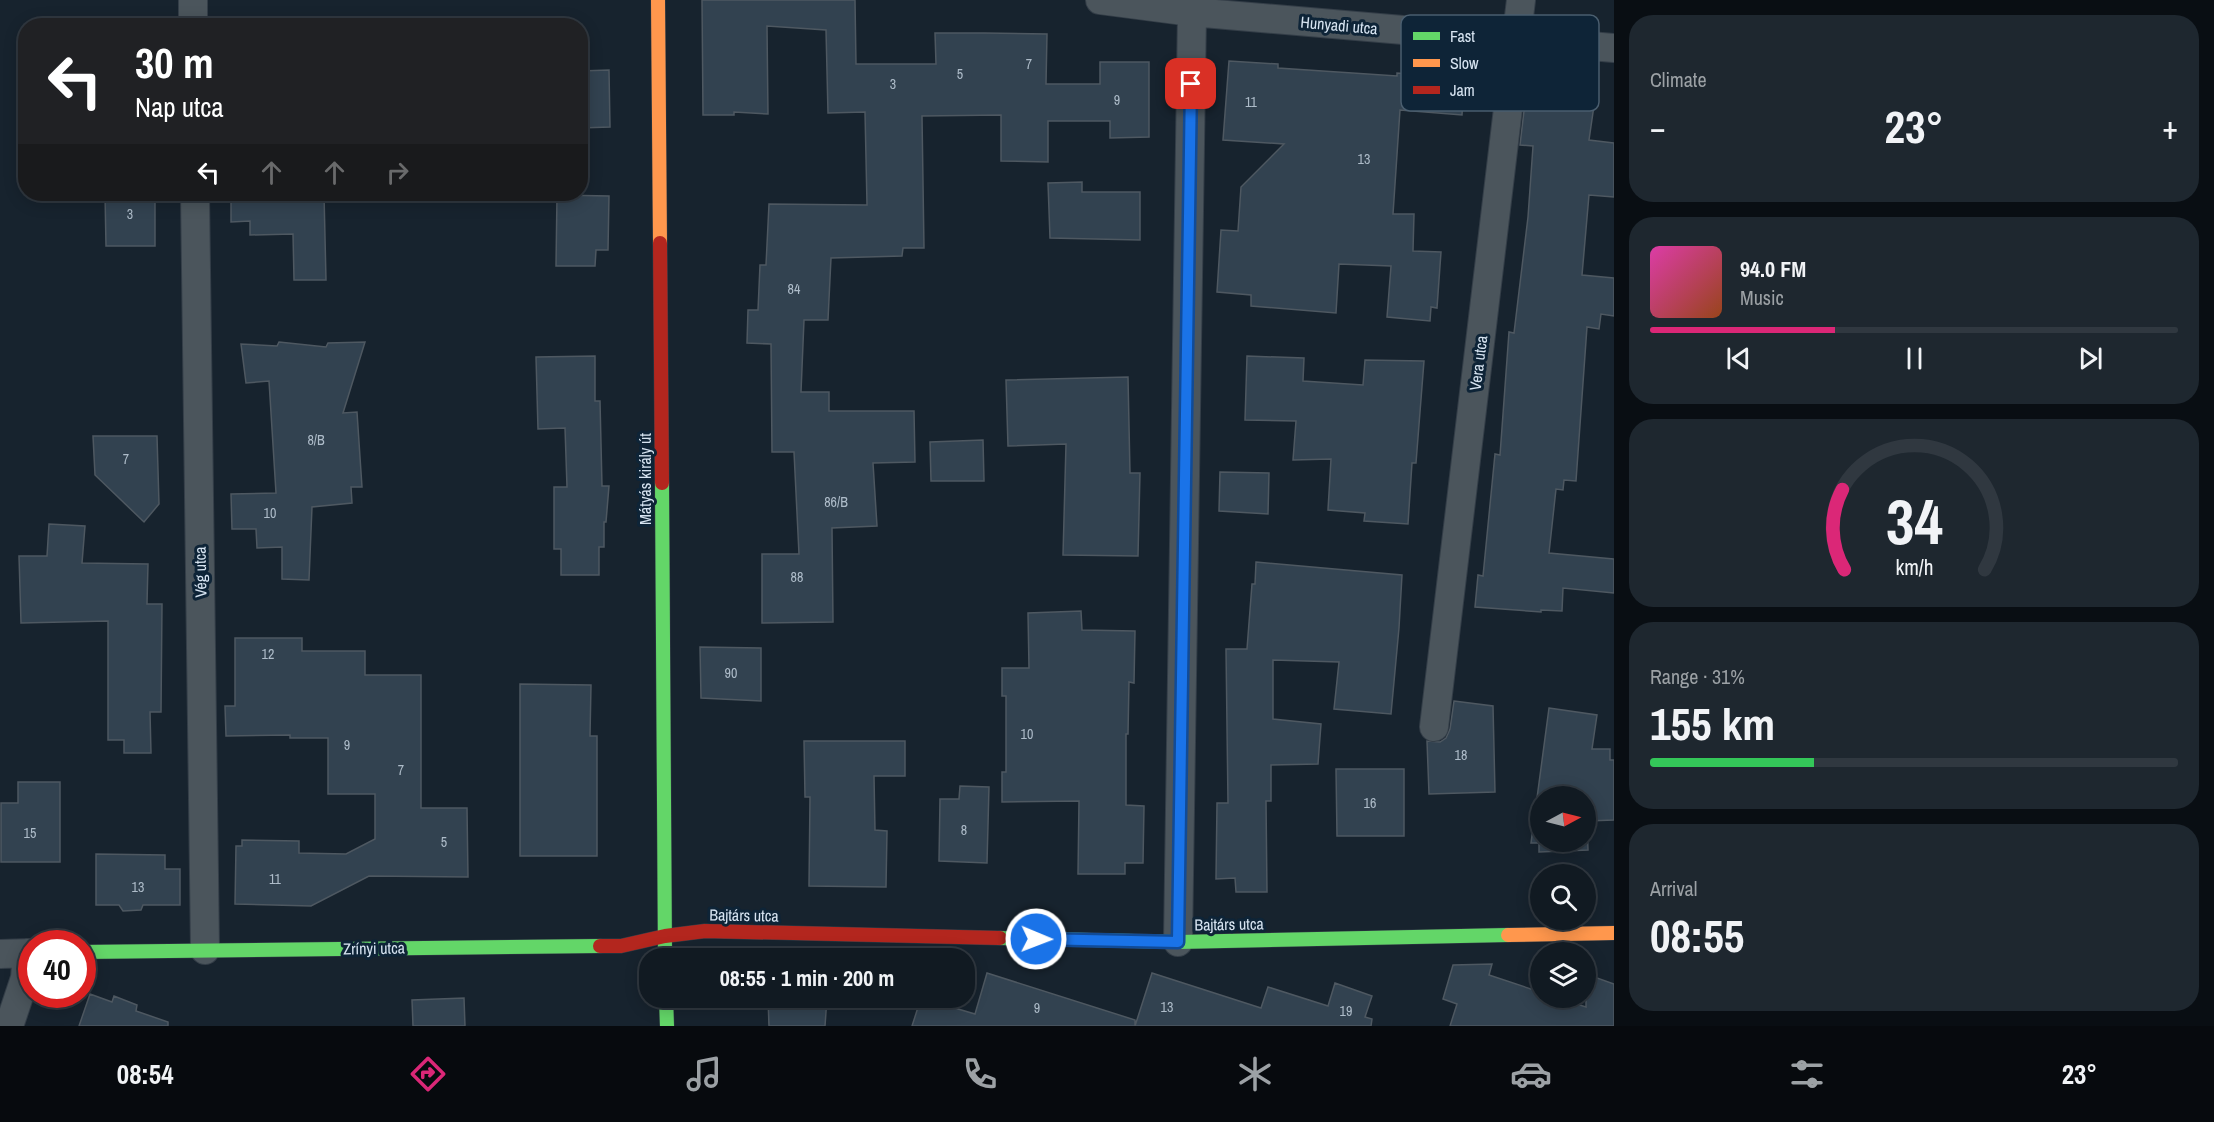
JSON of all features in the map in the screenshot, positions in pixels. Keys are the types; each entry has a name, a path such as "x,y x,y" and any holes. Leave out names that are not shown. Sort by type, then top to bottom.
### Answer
{"street":[{"path":"193,0 193,18"},
{"name":"Mátyás király út","path":"658,0 665,948"},
{"name":"Hunyadi utca","path":"1100,0 1192,12 1401,30"},
{"name":"Vera utca","path":"1520,15 1521,0"},
{"path":"1178,942 1192,12"},
{"name":"Hunyadi utca","path":"1599,47 1614,48"},
{"name":"Vera utca","path":"1434,727 1508,111"},
{"name":"Vég utca","path":"195,201 205,950"},
{"name":"Bajtárs utca","path":"665,936 705,931 1178,942 1614,933"},
{"name":"Zrínyi utca","path":"96,952 621,946 665,936"},
{"path":"9,1026 18,999"},
{"path":"666,1008 667,1026"}],"building":[{"path":"702,0 855,0 856,64 936,64 935,33 1047,34 1046,84 1100,84 1100,62 1149,62 1149,137 1110,138 1110,121 1048,121 1048,162 1001,161 1001,115 922,116 924,248 903,248 902,256 831,258 828,320 804,320 801,392 829,392 829,411 914,411 915,462 873,463 877,526 832,528 833,622 762,623 762,554 799,554 794,452 772,452 771,344 747,343 748,310 758,310 760,265 766,265 769,204 867,205 865,112 828,113 826,30 767,26 768,114 734,112 734,115 703,115"},
{"path":"1229,61 1278,64 1278,68 1397,76 1397,73 1401,73 1401,110 1393,214 1414,214 1413,251 1441,252 1437,308 1431,307 1430,321 1387,317 1391,266 1339,264 1336,313 1251,306 1251,295 1217,292 1221,230 1238,231 1241,187 1284,144 1223,140"},
{"path":"609,70 610,127 588,128 588,71"},
{"path":"1412,111 1462,111 1462,115"},
{"path":"1524,111 1593,111 1589,140 1614,143 1614,197 1589,195 1582,275 1614,278 1614,316 1601,314 1599,329 1587,327 1576,481 1564,480 1563,490 1556,489 1549,553 1614,559 1614,593 1563,588 1562,611 1541,610 1541,612 1475,607 1478,575 1483,576 1495,454 1500,455 1509,332 1514,333 1528,217 1533,146 1520,145"},
{"path":"1082,182 1082,192 1140,192 1140,240 1050,238 1048,183"},
{"path":"588,196 609,196 608,250 596,250 595,266 556,266 557,201 588,201"},
{"path":"105,201 155,201 155,246 106,246"},
{"path":"231,201 324,201 326,280 294,280 293,234 250,235 250,221 231,222"},
{"path":"279,342 326,347 328,343 365,342 343,413 357,412 362,487 351,487 352,503 312,507 309,580 282,579 282,547 257,548 256,529 232,529 231,494 276,493 269,381 246,383 241,344 277,346"},
{"path":"595,356 595,401 600,401 602,486 609,486 606,522 604,522 604,547 599,547 599,575 561,575 561,549 554,549 554,487 567,487 565,428 538,429 536,357"},
{"path":"1247,356 1304,358 1303,381 1363,385 1365,360 1424,361 1416,463 1412,463 1408,524 1364,521 1365,513 1328,510 1331,459 1293,460 1296,421 1245,420"},
{"path":"1128,377 1130,473 1140,473 1138,556 1063,555 1066,444 1008,446 1006,380"},
{"path":"93,436 157,436 159,504 144,522 95,475"},
{"path":"983,440 984,481 931,481 930,442"},
{"path":"1220,472 1269,473 1268,514 1219,511"},
{"path":"49,524 85,526 82,563 148,564 147,604 162,604 161,712 150,712 151,753 124,753 124,740 108,740 108,621 21,623 19,556 47,556"},
{"path":"1256,562 1402,575 1399,628 1391,714 1334,709 1339,662 1273,660 1273,719 1321,724 1318,764 1271,765 1271,801 1266,801 1267,892 1236,892 1235,878 1216,879 1217,803 1228,803 1226,649 1247,649"},
{"path":"1081,611 1082,630 1135,631 1134,683 1129,682 1128,734 1126,734 1126,805 1144,806 1143,863 1125,863 1125,874 1078,874 1079,801 1002,802 1002,772 1006,772 1006,696 1002,696 1002,668 1029,668 1028,613"},
{"path":"235,638 302,638 302,651 365,651 365,675 421,675 421,808 467,808 468,877 369,876 311,906 235,904 236,846 242,846 242,840 299,841 299,853 346,854 375,839 375,794 328,794 328,738 290,738 290,735 226,736 225,706 235,706"},
{"path":"700,647 761,648 761,701 701,698"},
{"path":"520,684 591,685 590,736 597,736 597,856 520,856"},
{"path":"1454,701 1493,706 1495,792 1429,794 1427,741 1440,742 1446,738 1450,729"},
{"path":"1549,708 1597,715 1592,749 1610,749 1610,760 1614,760 1614,820 1596,821 1596,786 1539,786"},
{"path":"804,741 905,741 905,776 874,776 875,830 887,831 886,887 809,886 810,797 805,797"},
{"path":"1336,769 1404,769 1404,836 1337,836"},
{"path":"18,782 60,782 60,862 1,862 1,803 18,803"},
{"path":"960,786 989,787 987,863 939,861 940,799 959,799"},
{"path":"96,854 165,855 165,869 180,869 180,905 143,905 141,910 123,911 119,905 96,905"},
{"path":"1492,964 1489,975 1530,989 1530,1008 1596,1008 1596,978 1614,984 1614,1026 1450,1026 1457,1004 1443,999 1453,965"},
{"path":"987,973 1135,1020 1135,1026 912,1026 918,1008 955,1008 975,1014"},
{"path":"1152,973 1261,1008 1268,987 1328,1006 1335,983 1372,996 1365,1017 1372,1019 1371,1026 1135,1026"},
{"path":"96,996 112,1002 114,996 137,1005 136,1011 168,1022 168,1026 79,1026 85,1008 96,1008"},
{"path":"464,998 465,1026 413,1026 412,1000"},
{"path":"768,1008 826,1008 825,1026 769,1026"}],"traffic: fast":[{"path":"662,483 665,948"},
{"path":"1000,938 1178,942 1508,935"},
{"path":"96,952 600,946"},
{"path":"666,1008 667,1026"}],"traffic: slow":[{"path":"658,0 660,243"},
{"path":"1508,935 1614,933"}],"traffic: jam":[{"path":"660,243 662,483"},
{"path":"600,946 621,946 665,936 705,931 1000,938"}],"route":[{"path":"1036,939 1178,942 1191,84"}]}
